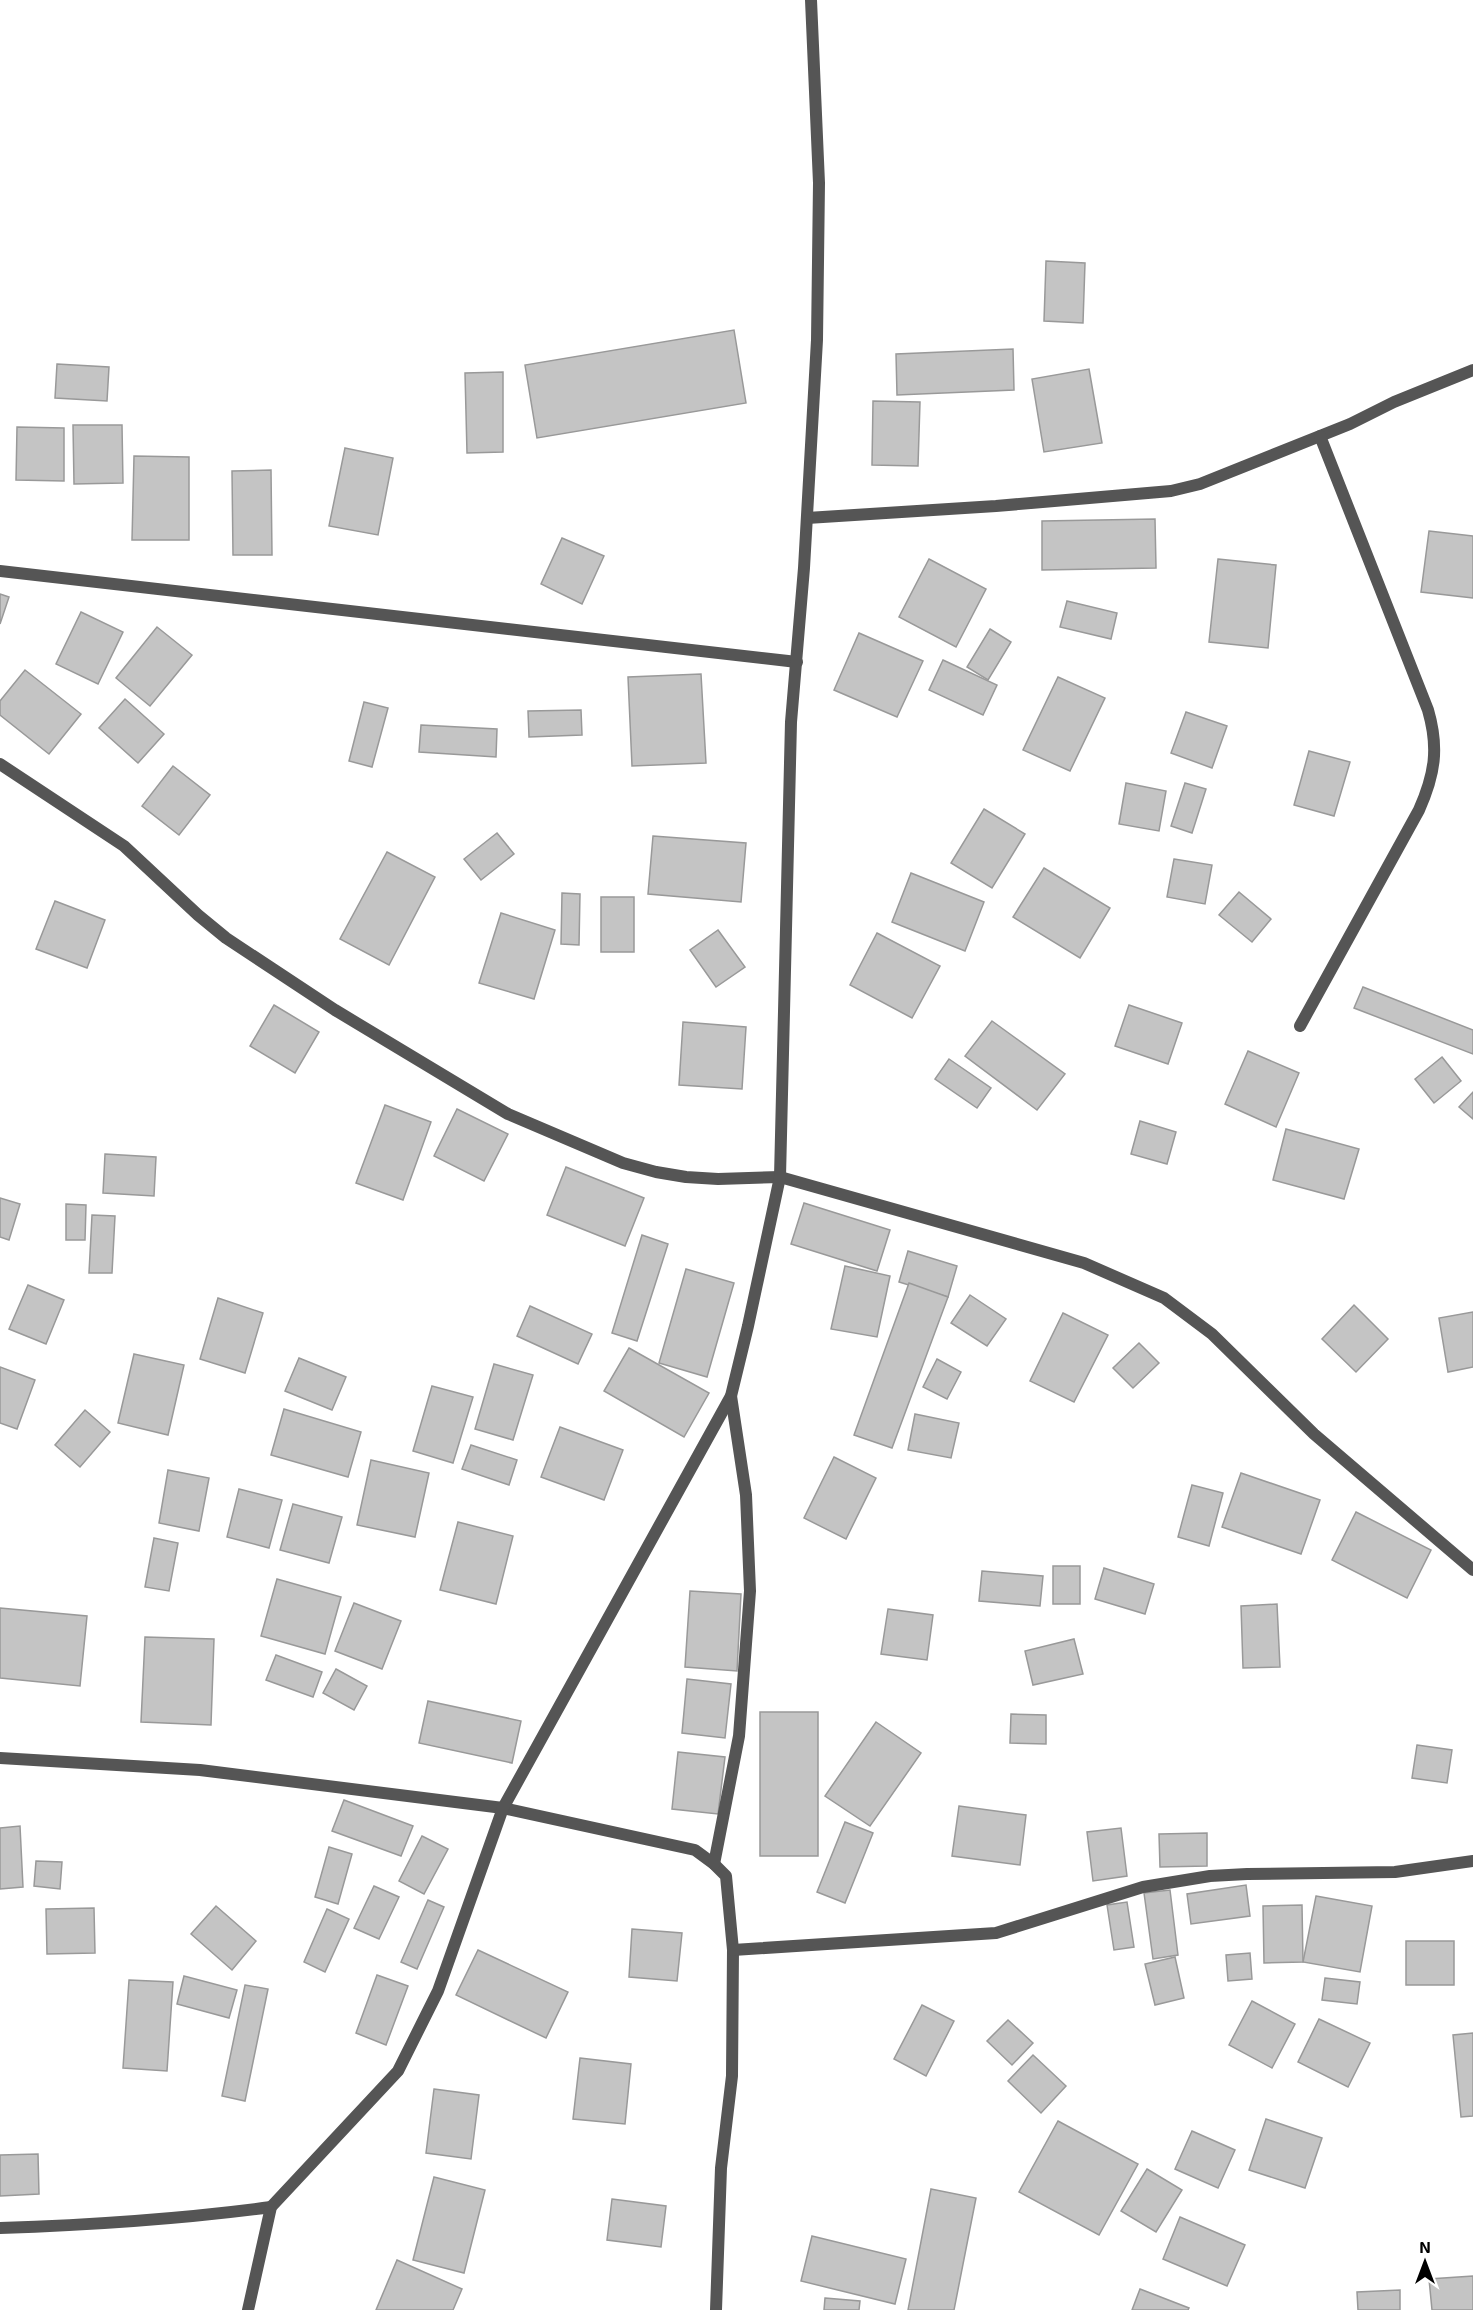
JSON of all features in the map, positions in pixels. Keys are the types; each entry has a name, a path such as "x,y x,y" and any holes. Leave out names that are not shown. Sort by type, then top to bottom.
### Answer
{"street":[{"path":"248,2310 271,2207 398,2071 438,1991 503,1808 731,1396 780,1177 791,722 807,518 817,340 819,183 811,0"},
{"path":"807,518 996,506 1171,490 1200,484 1350,424 1394,402 1473,370"},
{"path":"1300,1026 1419,810 1428,790 1436,748 1428,710 1320,436"},
{"path":"0,572 797,662"},
{"path":"0,764 124,846 226,938 335,1010 508,1114 623,1163 686,1177 718,1179 780,1177 1084,1263 1164,1298 1212,1334 1314,1434 1473,1570"},
{"path":"714,1864 739,1736 750,1591 746,1495 731,1396"},
{"path":"0,1758 200,1770 503,1808 695,1850 714,1864 726,1876 733,1950 732,2076 720,2168 716,2310"},
{"path":"733,1950 996,1933 1143,1887 1210,1876 1395,1872 1473,1861"},
{"path":"0,2228 109,2224 198,2217 271,2207"}],"building":[{"path":"1046,261 1085,263 1083,323 1044,321"},
{"path":"734,330 746,403 537,438 525,365"},
{"path":"1013,349 1014,390 897,395 896,354"},
{"path":"57,364 109,367 107,401 55,398"},
{"path":"1089,369 1102,443 1044,452 1032,379"},
{"path":"503,372 503,452 467,453 465,373"},
{"path":"873,401 920,402 918,466 872,465"},
{"path":"73,425 122,425 123,483 74,484"},
{"path":"17,427 64,428 64,481 16,480"},
{"path":"345,448 393,458 378,535 329,526"},
{"path":"134,456 189,457 189,540 132,540"},
{"path":"271,470 272,555 233,555 232,471"},
{"path":"1155,519 1156,568 1042,570 1042,521"},
{"path":"1429,531 1473,536 1473,598 1421,592"},
{"path":"562,538 604,556 582,604 541,584"},
{"path":"929,559 986,589 956,647 899,617"},
{"path":"1218,559 1276,565 1268,648 1209,642"},
{"path":"0,594 9,597 0,624"},
{"path":"1067,601 1117,613 1111,639 1060,627"},
{"path":"81,612 123,632 98,684 56,664"},
{"path":"157,627 192,655 150,706 116,678"},
{"path":"990,629 1011,642 988,680 967,667"},
{"path":"859,633 923,661 897,717 834,690"},
{"path":"943,660 997,685 983,715 929,690"},
{"path":"25,670 81,714 49,754 0,715 0,701"},
{"path":"701,674 706,763 632,766 628,677"},
{"path":"1058,677 1105,698 1070,771 1023,750"},
{"path":"125,699 164,734 138,763 99,728"},
{"path":"364,702 388,708 372,767 349,761"},
{"path":"581,710 582,735 529,737 528,711"},
{"path":"1186,712 1227,726 1212,768 1171,753"},
{"path":"421,725 497,729 496,757 419,752"},
{"path":"1309,751 1350,762 1334,816 1294,805"},
{"path":"173,766 210,795 179,835 142,806"},
{"path":"1126,783 1166,791 1159,831 1119,824"},
{"path":"1185,783 1206,789 1192,833 1171,826"},
{"path":"984,809 1025,834 992,888 951,863"},
{"path":"497,833 514,854 481,880 464,859"},
{"path":"653,836 746,843 741,902 648,894"},
{"path":"387,852 435,877 389,965 340,939"},
{"path":"1174,859 1212,865 1205,904 1167,897"},
{"path":"1044,868 1110,908 1080,958 1013,917"},
{"path":"911,873 984,902 965,951 892,922"},
{"path":"1239,892 1271,919 1252,942 1219,915"},
{"path":"562,893 580,894 579,945 561,944"},
{"path":"601,897 634,897 634,952 601,952"},
{"path":"55,901 105,920 87,968 36,949"},
{"path":"501,913 555,930 534,999 479,983"},
{"path":"718,930 745,967 716,987 690,950"},
{"path":"877,933 940,966 912,1018 850,985"},
{"path":"1363,987 1473,1030 1473,1054 1354,1008"},
{"path":"274,1005 319,1032 295,1073 250,1046"},
{"path":"1129,1005 1182,1023 1168,1064 1115,1046"},
{"path":"992,1021 1065,1074 1037,1110 965,1056"},
{"path":"683,1022 746,1027 742,1089 679,1085"},
{"path":"1248,1051 1299,1073 1276,1127 1225,1104"},
{"path":"1442,1057 1461,1081 1434,1103 1415,1079"},
{"path":"949,1059 991,1088 977,1108 935,1079"},
{"path":"1473,1092 1473,1119 1459,1107"},
{"path":"385,1105 431,1122 403,1200 356,1183"},
{"path":"457,1109 508,1134 484,1181 434,1156"},
{"path":"1140,1121 1176,1132 1167,1164 1131,1154"},
{"path":"1286,1129 1359,1149 1344,1199 1273,1180"},
{"path":"105,1154 156,1157 154,1196 103,1193"},
{"path":"566,1167 644,1198 625,1246 547,1215"},
{"path":"0,1198 20,1204 9,1240 0,1237"},
{"path":"804,1203 890,1230 877,1271 791,1244"},
{"path":"66,1204 86,1205 85,1240 66,1240"},
{"path":"92,1215 115,1216 112,1273 89,1273"},
{"path":"642,1235 668,1244 637,1341 612,1333"},
{"path":"908,1251 957,1266 948,1297 899,1282"},
{"path":"845,1266 890,1276 877,1337 831,1329"},
{"path":"686,1269 734,1283 707,1377 659,1363"},
{"path":"909,1283 948,1297 892,1448 854,1435"},
{"path":"28,1285 64,1300 46,1344 9,1329"},
{"path":"970,1295 1006,1319 987,1346 951,1323"},
{"path":"218,1298 263,1313 245,1373 200,1359"},
{"path":"1354,1305 1388,1339 1356,1372 1322,1339"},
{"path":"530,1306 592,1334 578,1364 517,1336"},
{"path":"1473,1312 1473,1367 1448,1372 1439,1318"},
{"path":"1063,1313 1108,1335 1074,1402 1030,1381"},
{"path":"1139,1343 1159,1363 1133,1388 1113,1368"},
{"path":"629,1348 709,1393 684,1437 604,1391"},
{"path":"134,1354 184,1365 168,1435 118,1423"},
{"path":"299,1358 346,1377 332,1410 285,1391"},
{"path":"937,1359 961,1372 947,1399 923,1387"},
{"path":"494,1364 533,1375 513,1440 475,1429"},
{"path":"0,1367 35,1380 17,1429 0,1423"},
{"path":"432,1386 473,1397 453,1463 413,1451"},
{"path":"284,1409 361,1432 348,1477 271,1455"},
{"path":"85,1410 110,1432 80,1467 55,1445"},
{"path":"915,1414 959,1423 951,1458 908,1450"},
{"path":"560,1427 623,1450 604,1500 541,1477"},
{"path":"471,1445 517,1460 509,1485 462,1469"},
{"path":"834,1457 876,1478 846,1539 804,1518"},
{"path":"371,1460 429,1473 415,1537 357,1525"},
{"path":"168,1470 209,1478 199,1531 159,1523"},
{"path":"1241,1473 1320,1500 1301,1554 1222,1527"},
{"path":"1192,1485 1223,1493 1209,1546 1178,1537"},
{"path":"239,1489 282,1500 269,1548 227,1537"},
{"path":"293,1504 342,1517 329,1563 280,1550"},
{"path":"1356,1512 1431,1550 1407,1598 1332,1560"},
{"path":"458,1522 513,1536 496,1604 440,1590"},
{"path":"154,1538 178,1543 169,1591 145,1587"},
{"path":"1053,1566 1080,1566 1080,1604 1053,1604"},
{"path":"1104,1568 1154,1584 1145,1614 1095,1599"},
{"path":"982,1571 1043,1576 1040,1606 979,1601"},
{"path":"277,1579 341,1597 325,1654 261,1636"},
{"path":"690,1591 741,1594 737,1671 685,1667"},
{"path":"354,1603 401,1621 382,1669 335,1651"},
{"path":"1277,1604 1280,1667 1243,1668 1241,1606"},
{"path":"0,1608 87,1616 80,1686 0,1678"},
{"path":"888,1609 933,1615 927,1660 881,1654"},
{"path":"145,1637 214,1639 211,1725 141,1722"},
{"path":"1074,1639 1083,1674 1033,1685 1025,1651"},
{"path":"276,1655 322,1672 313,1697 266,1680"},
{"path":"336,1669 367,1686 354,1710 323,1693"},
{"path":"687,1679 731,1684 725,1738 682,1733"},
{"path":"428,1701 521,1721 512,1763 419,1743"},
{"path":"760,1712 818,1712 818,1856 760,1856"},
{"path":"1011,1714 1046,1715 1046,1744 1010,1743"},
{"path":"876,1722 921,1753 870,1826 825,1796"},
{"path":"1417,1745 1452,1750 1447,1783 1412,1778"},
{"path":"678,1752 725,1757 718,1814 672,1809"},
{"path":"344,1800 413,1826 401,1856 332,1831"},
{"path":"959,1806 1026,1815 1020,1865 952,1856"},
{"path":"845,1822 873,1833 845,1903 817,1892"},
{"path":"20,1826 23,1887 0,1889 0,1828"},
{"path":"1121,1828 1127,1876 1093,1881 1087,1832"},
{"path":"1207,1833 1207,1866 1160,1867 1159,1834"},
{"path":"422,1836 448,1849 424,1894 399,1881"},
{"path":"329,1847 352,1854 338,1904 315,1897"},
{"path":"36,1861 62,1862 60,1889 34,1886"},
{"path":"1246,1885 1250,1916 1191,1924 1187,1894"},
{"path":"374,1886 399,1897 379,1939 354,1928"},
{"path":"1170,1890 1178,1955 1153,1959 1144,1893"},
{"path":"1316,1896 1372,1906 1360,1972 1303,1962"},
{"path":"428,1900 444,1907 417,1969 401,1962"},
{"path":"1127,1902 1134,1947 1114,1950 1107,1905"},
{"path":"1302,1905 1303,1962 1264,1963 1263,1906"},
{"path":"216,1906 256,1941 232,1970 191,1934"},
{"path":"94,1908 95,1953 47,1954 46,1909"},
{"path":"327,1909 349,1919 325,1972 304,1962"},
{"path":"632,1929 682,1933 677,1981 629,1977"},
{"path":"1406,1941 1454,1941 1454,1985 1406,1985"},
{"path":"478,1950 568,1992 546,2038 456,1995"},
{"path":"1250,1953 1252,1979 1228,1981 1226,1955"},
{"path":"1175,1957 1184,1998 1155,2005 1145,1964"},
{"path":"377,1975 408,1986 386,2045 356,2033"},
{"path":"184,1976 237,1990 229,2018 177,2004"},
{"path":"1325,1978 1360,1982 1357,2004 1322,2000"},
{"path":"129,1980 173,1982 167,2071 123,2068"},
{"path":"245,1985 268,1989 245,2101 222,2096"},
{"path":"1252,2001 1295,2024 1272,2068 1229,2045"},
{"path":"922,2005 954,2021 926,2076 894,2059"},
{"path":"1319,2019 1370,2043 1348,2087 1298,2062"},
{"path":"1008,2020 1033,2043 1012,2065 987,2041"},
{"path":"1473,2033 1473,2116 1461,2117 1453,2035"},
{"path":"1033,2055 1066,2086 1041,2113 1008,2081"},
{"path":"580,2058 631,2064 625,2124 573,2119"},
{"path":"434,2089 479,2095 471,2159 426,2153"},
{"path":"1266,2119 1322,2138 1305,2188 1249,2170"},
{"path":"1058,2121 1138,2164 1099,2235 1019,2192"},
{"path":"1192,2131 1235,2150 1218,2188 1175,2169"},
{"path":"38,2154 39,2194 0,2196 0,2155"},
{"path":"1147,2169 1182,2190 1156,2232 1121,2211"},
{"path":"434,2177 485,2190 464,2273 413,2260"},
{"path":"931,2189 976,2198 954,2310 908,2310"},
{"path":"612,2199 666,2206 661,2247 607,2240"},
{"path":"1180,2217 1245,2245 1227,2286 1163,2259"},
{"path":"812,2236 906,2259 895,2304 801,2281"},
{"path":"397,2260 462,2289 453,2310 376,2310"},
{"path":"1473,2276 1473,2310 1432,2310 1429,2279"},
{"path":"1140,2289 1189,2308 1188,2310 1132,2310"},
{"path":"1400,2290 1400,2310 1358,2310 1357,2292"},
{"path":"825,2298 860,2301 859,2310 824,2310"}]}
